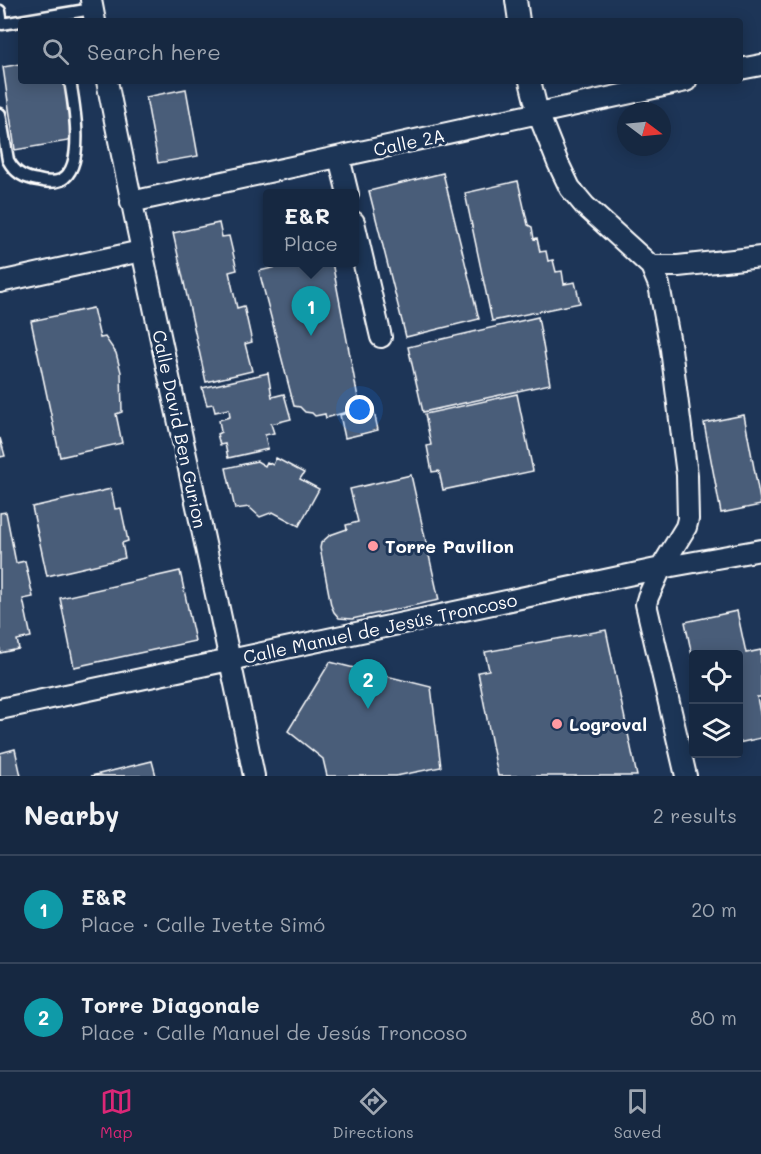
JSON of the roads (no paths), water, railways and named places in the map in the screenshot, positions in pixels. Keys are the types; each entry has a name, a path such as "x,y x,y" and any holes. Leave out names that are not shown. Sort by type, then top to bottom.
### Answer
{"street":[{"path":"516,0 519,18"},
{"path":"743,68 761,65"},
{"name":"Calle David Ben Gurion","path":"108,84 141,251 254,776"},
{"path":"531,84 538,113 570,188 585,206 651,266 659,285 671,349 687,475 688,519 686,527 661,568 646,604 686,776"},
{"name":"Calle 2A","path":"131,202 672,84"},
{"path":"339,157 347,189"},
{"path":"359,243 381,336"},
{"path":"0,282 141,251"},
{"path":"651,266 678,266 761,257"},
{"name":"Calle Manuel de Jesús Troncoso","path":"0,709 661,568 761,550"}],"lane":[{"path":"60,18 93,10"},
{"path":"0,11 1,24 18,22"},
{"path":"0,114 11,167 18,174 54,182 69,172 77,149 75,106 71,84"}],"place":[{"name":"E&R","path":"311,336"},
{"name":"Torre Pavilion","path":"373,546"},
{"name":"Torre Diagonale","path":"368,709"},
{"name":"Logroval","path":"557,724"}]}
